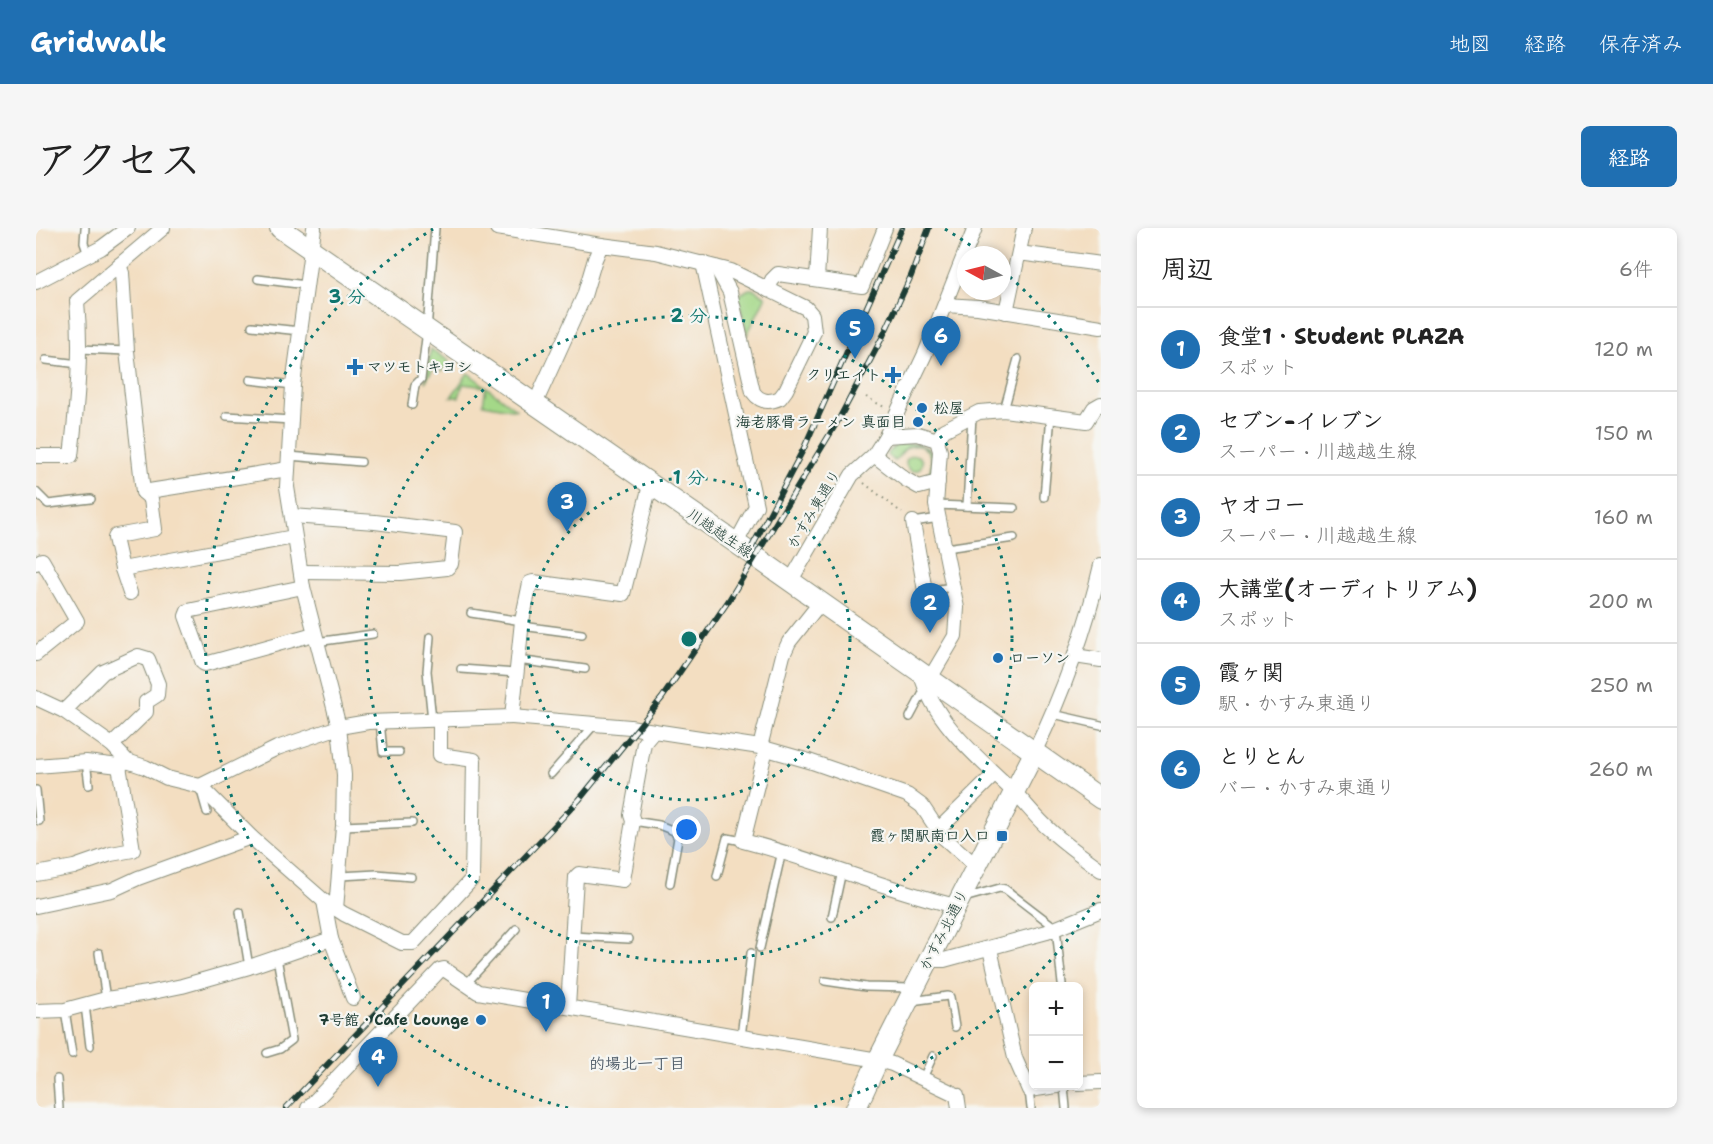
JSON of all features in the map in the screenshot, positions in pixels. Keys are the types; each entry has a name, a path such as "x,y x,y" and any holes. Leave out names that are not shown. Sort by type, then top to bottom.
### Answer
{"main road":[{"name":"川越越生線","path":"280,228 534,406 736,543 925,681 1101,798"},
{"name":"かすみ北通り","path":"856,1108 911,994 1034,753"}],"street":[{"path":"36,282 100,248 128,228"},
{"path":"36,456 71,456 80,356 77,301 163,228"},
{"path":"314,228 293,385 286,487 303,587 339,727 344,775 343,826 336,909"},
{"path":"497,228 554,232 601,245 656,252 709,265 730,271 806,308 812,315 814,332 780,398 763,401 758,398 750,386 730,292 709,265"},
{"path":"817,279 820,228"},
{"path":"768,290 772,280 778,274 862,286 885,228"},
{"name":"かすみ東通り","path":"790,582 852,475 874,455 886,436 925,354 975,228"},
{"path":"1006,312 1024,228"},
{"path":"534,406 584,296 601,245"},
{"path":"1019,253 1101,264"},
{"path":"119,265 122,273 127,351 143,492 151,499 155,529 115,538 130,592"},
{"path":"709,265 756,506 736,543"},
{"path":"945,305 978,307 1101,327"},
{"path":"937,440 944,430 979,412 1004,410 1086,421 1094,408 1101,404"},
{"path":"886,436 918,434 937,440"},
{"path":"937,440 940,451 938,512 957,608 955,636 925,681 944,721 994,775 1014,792 1050,831 1101,870"},
{"path":"874,455 919,487 938,482"},
{"path":"143,492 288,462"},
{"path":"512,717 522,623 530,584 533,582 623,594 651,485"},
{"path":"292,516 375,522 455,532 451,564 447,568 400,573 301,572"},
{"path":"913,522 925,591"},
{"path":"122,568 294,537"},
{"path":"36,563 42,560 77,621 36,654"},
{"path":"1034,753 1053,714 1097,600 1101,565"},
{"path":"303,587 188,611 186,616 205,664 315,638"},
{"path":"820,603 789,642 783,655 743,842 782,851 930,900 958,903"},
{"path":"64,711 103,672 138,656 148,659 158,684 157,695 146,702 146,712 112,745"},
{"path":"1074,656 1101,660"},
{"path":"36,698 64,711 112,745 123,763 133,849 74,867 36,874"},
{"path":"200,786 277,748 339,727 380,722 512,717 595,724 763,748 809,761 907,795 922,806 942,836 976,866"},
{"path":"36,766 86,762 123,763 145,766 167,778 200,786 251,837 324,901 402,944 413,943 472,879 474,760 440,755 436,720"},
{"path":"568,1007 576,877 579,874 622,880 644,742 654,731"},
{"path":"938,830 994,775"},
{"path":"36,906 112,890 138,878 251,837"},
{"path":"324,901 331,939 353,998"},
{"path":"929,960 944,960 990,949 1056,928 1101,910"},
{"path":"36,1011 65,1010 106,999 182,986 249,967 331,939"},
{"path":"990,949 1016,1058 1029,1090"},
{"path":"308,1108 440,970 444,969 478,992 878,1060 892,1064 957,1095 958,1108"},
{"path":"1083,1083 1101,1082"}],"lane":[{"path":"85,228 84,243 88,255"},
{"path":"412,405 414,385 421,379 435,228"},
{"path":"258,279 306,285"},
{"path":"252,326 300,331"},
{"path":"46,360 127,351"},
{"path":"1004,410 1018,359"},
{"path":"250,380 293,385"},
{"path":"967,506 972,415"},
{"path":"227,416 291,420"},
{"path":"1044,496 1052,416"},
{"path":"288,462 361,462"},
{"path":"36,492 48,504 91,499"},
{"path":"913,522 938,512 967,506 1014,508"},
{"path":"946,548 1014,538"},
{"path":"925,591 953,587"},
{"path":"471,614 582,634"},
{"path":"315,638 373,634"},
{"path":"430,638 427,671 436,720"},
{"path":"462,669 517,666 585,669"},
{"path":"910,717 925,681"},
{"path":"1053,714 1101,725"},
{"path":"380,722 383,752 399,752"},
{"path":"551,774 595,724"},
{"path":"86,762 89,785"},
{"path":"200,786 207,812"},
{"path":"36,790 39,821"},
{"path":"633,820 659,825 674,831 678,838 670,883"},
{"path":"343,826 412,823"},
{"path":"717,876 727,838 743,842"},
{"path":"760,948 782,851"},
{"path":"832,917 842,871"},
{"path":"340,876 377,874 411,877"},
{"path":"958,903 1000,888 1056,928 1062,982"},
{"path":"240,912 249,967"},
{"path":"466,984 516,929"},
{"path":"573,936 629,939"},
{"path":"99,953 106,999"},
{"path":"741,1037 751,953"},
{"path":"267,1053 280,1049 292,1040 277,958"},
{"path":"825,981 911,994 948,996 955,1027"},
{"path":"85,1005 90,1046"},
{"path":"65,1010 72,1054"},
{"path":"923,1078 933,1056"},
{"path":"57,1078 59,1108"},
{"path":"1029,1090 1031,1108"},
{"path":"1064,1090 1066,1108"}],"path":[{"path":"815,378 819,380"},
{"path":"866,397 892,411"},
{"path":"860,480 913,522"}],"green space":[{"path":"749,289 754,289 765,298 747,335 739,295"},
{"path":"431,349 449,361 442,371 434,367 425,382"},
{"path":"468,373 517,410 483,404 486,387 463,384 459,397 451,397"},
{"path":"896,444 920,445 932,452 934,466 930,476 926,476 931,459 926,449 915,445 908,447 895,461 887,455"},
{"path":"911,455 917,455 922,463 920,469 911,471 906,466 906,460"}],"railway":[{"path":"752,547 804,448 902,228"},
{"path":"286,1108 579,800 662,698 729,600 839,419 883,336 911,276 929,228"}],"place":[{"name":"霞ヶ関","path":"855,359"},
{"name":"とりとん","path":"941,366"},
{"name":"マツモトキヨシ","path":"355,367"},
{"name":"クリエイト","path":"893,375"},
{"name":"松屋","path":"922,408"},
{"name":"海老豚骨ラーメン 真面目","path":"918,422"},
{"name":"ヤオコー","path":"567,532"},
{"name":"セブン-イレブン","path":"930,633"},
{"name":"ローソン","path":"998,658"},
{"name":"霞ヶ関駅南口入口","path":"1002,836"},
{"name":"7号館・Cafe Lounge","path":"481,1020"},
{"name":"食堂1・Student PLAZA","path":"546,1032"},
{"name":"大講堂(オーディトリアム)","path":"378,1087"}],"district":[{"name":"的場北一丁目","path":"637,1063"}]}
